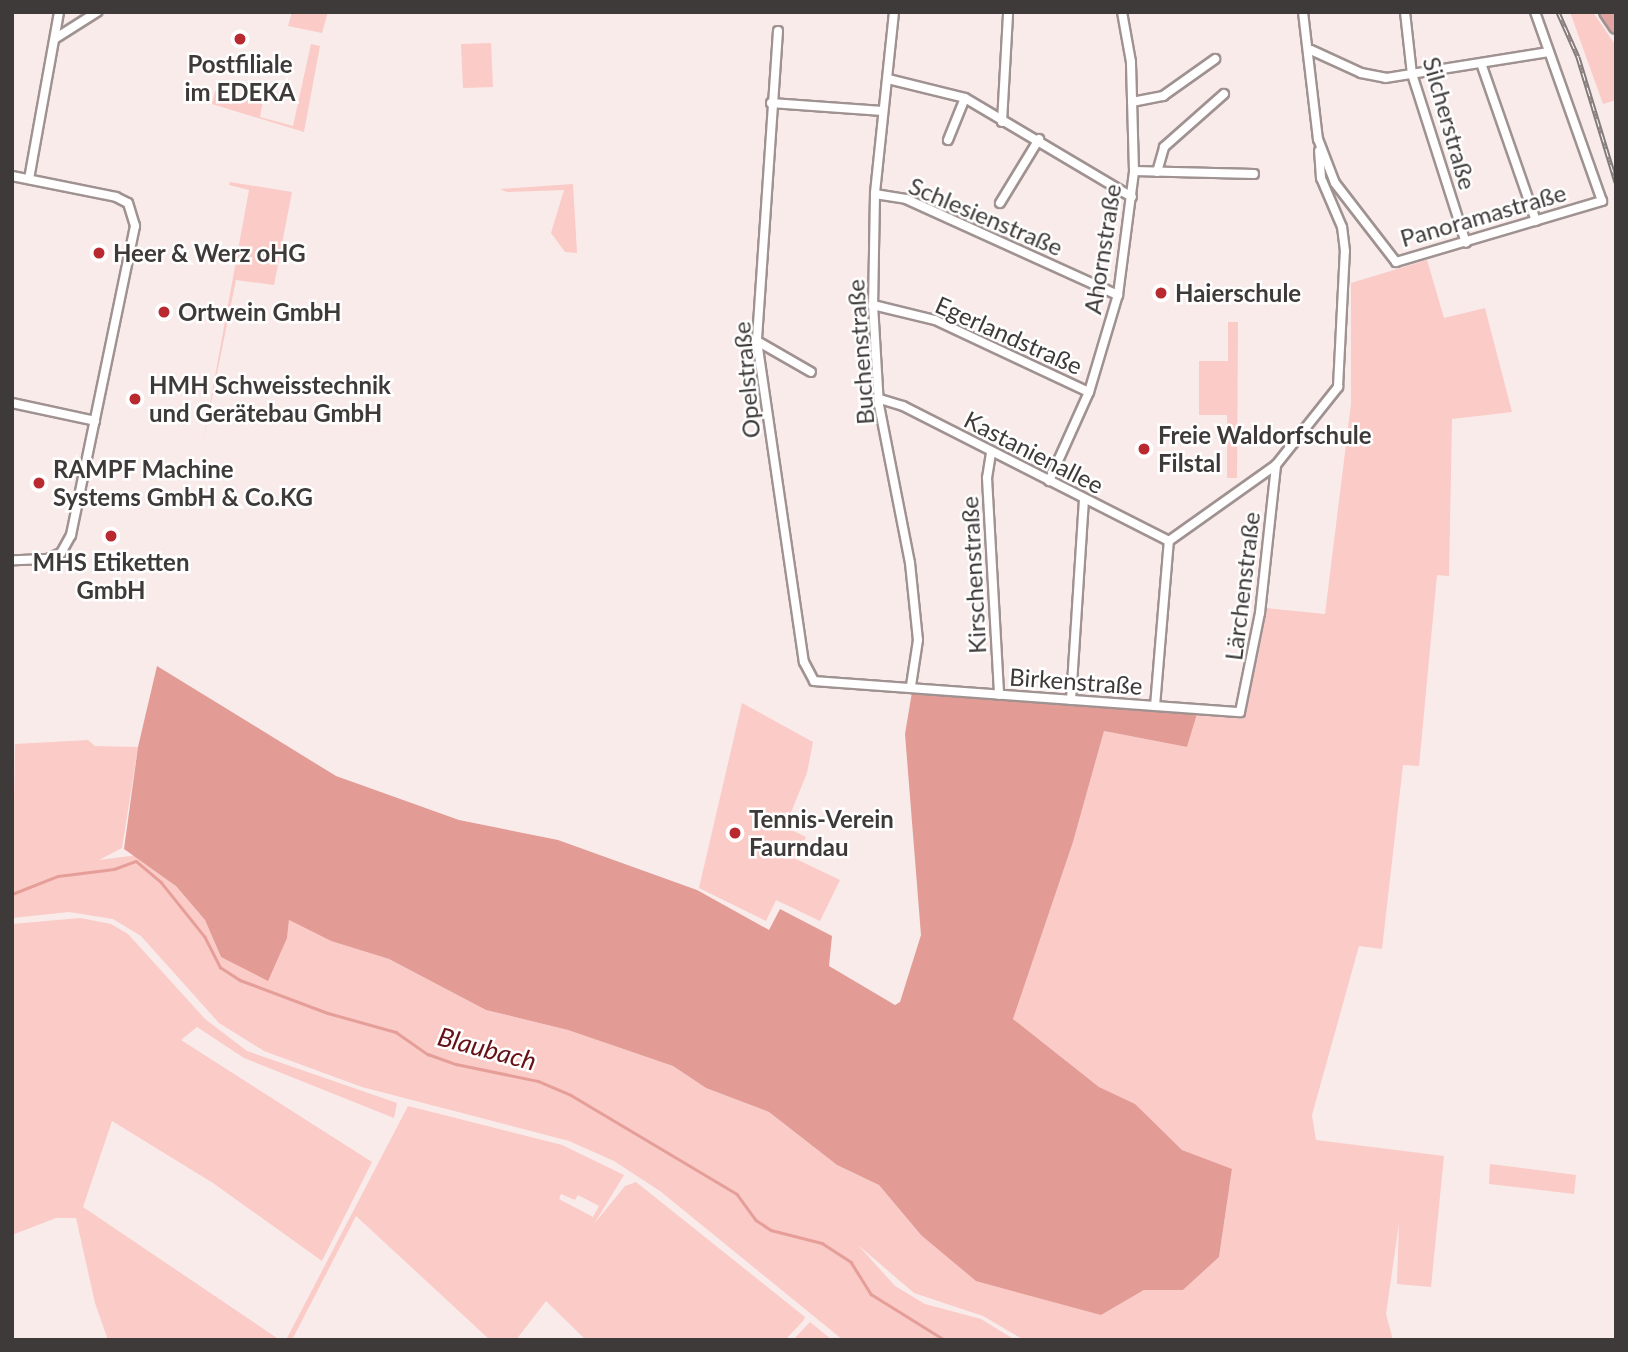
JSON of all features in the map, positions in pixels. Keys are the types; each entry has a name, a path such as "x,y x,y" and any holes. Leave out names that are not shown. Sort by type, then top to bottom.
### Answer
{"main road":[{"path":"1606,12 1616,27"}],"street":[{"path":"29,179 59,12"},
{"path":"56,38 97,12"},
{"name":"Buchenstraße","path":"894,12 875,194 873,305 880,399 910,563 918,640 911,686"},
{"name":"Ahornstraße","path":"1049,481 1089,391 1118,295 1133,172 1132,102 1122,12"},
{"name":"Panoramastraße","path":"1303,12 1311,50 1318,139 1335,183 1396,262 1602,201 1548,52"},
{"name":"Silcherstraße","path":"1405,12 1412,74 1466,243"},
{"path":"1311,50 1361,73 1386,78 1482,66 1548,52 1535,12"},
{"path":"1002,122 1008,14"},
{"name":"Opelstraße","path":"778,31 771,103 757,341 804,662 814,681"},
{"path":"1132,102 1163,96 1215,60"},
{"path":"1482,66 1536,221"},
{"path":"888,79 965,98 1002,122 1039,139 1132,197"},
{"path":"1157,172 1160,152 1224,94"},
{"path":"948,140 965,98"},
{"path":"771,103 883,111"},
{"path":"1000,203 1039,139"},
{"path":"1155,706 1169,541 1276,465 1338,387 1345,251 1342,228 1321,178 1318,139"},
{"path":"1133,172 1254,174"},
{"path":"12,176 116,197 128,203 134,212 135,226 71,534 61,553 48,559 12,560"},
{"name":"Schlesienstraße","path":"875,194 906,199 1118,295"},
{"name":"Egerlandstraße","path":"873,305 935,320 1089,391"},
{"path":"757,341 811,372"},
{"name":"Kastanienallee","path":"880,399 903,406 1169,541"},
{"path":"12,403 95,421"},
{"name":"Kirschenstraße","path":"991,453 987,478 999,695"},
{"name":"Lärchenstraße","path":"1240,712 1260,612 1276,465"},
{"path":"1071,700 1084,500"},
{"name":"Birkenstraße","path":"814,681 1240,712"}],"shaded area":[{"path":"292,12 328,12 322,33 288,26"},
{"path":"1570,12 1593,12 1616,46 1616,100 1603,104"},
{"path":"491,43 493,87 463,88 461,44"},
{"path":"311,44 320,46 304,132 212,104 215,91 263,101 260,117 293,126"},
{"path":"230,182 292,192 274,285 236,280 203,442 249,190 229,185"},
{"path":"573,184 577,253 565,252 551,233 564,190 507,192 500,189"},
{"path":"1427,260 1444,318 1485,308 1512,412 1452,419 1449,576 1437,575 1419,766 1403,765 1382,949 1359,946 1312,1115 1316,1140 1444,1156 1431,1287 1397,1284 1399,1223 1386,1314 1393,1340 1024,1340 983,1316 914,1293 858,1245 895,1286 925,1304 981,1319 1015,1340 843,1340 660,1191 614,1161 569,1141 362,1087 264,1051 219,1023 141,936 113,919 69,912 12,918 15,744 88,740 95,746 138,747 122,848 99,860 138,855 176,886 205,920 221,957 287,938 289,920 331,941 389,959 486,1010 568,1030 673,1066 706,1088 769,1112 837,1165 879,1185 921,1235 1101,1315 1144,1290 1183,1290 1219,1257 1232,1170 1182,1150 1134,1104 1099,1087 1013,1019 1073,842 1104,731 1187,747 1197,714 1243,719 1266,608 1325,614 1351,404 1351,283"},
{"path":"1228,322 1238,322 1237,478 1227,478 1227,415 1199,415 1199,361 1228,361"},
{"path":"157,666 336,776 459,820 558,840 697,890 769,930 780,909 832,936 829,966 895,1005 900,1002 921,935 905,734 912,692 1197,714 1187,747 1104,731 1073,842 1013,1019 1099,1087 1135,1104 1182,1150 1232,1169 1219,1257 1183,1290 1144,1290 1101,1315 976,1281 921,1235 879,1185 837,1165 769,1112 706,1088 673,1066 568,1030 486,1010 389,959 331,941 289,920 287,938 268,981 221,957 205,920 176,886 124,849 138,747"},
{"path":"742,703 813,742 807,773 785,827 806,837 796,859 840,880 820,921 776,900 766,921 699,888"},
{"path":"80,918 111,924 128,934 205,1019 247,1051 397,1103 394,1118 244,1058 197,1027 181,1040 372,1162 322,1261 213,1183 112,1121 83,1207 280,1340 108,1340 95,1303 76,1218 56,1218 12,1235 12,924"},
{"path":"408,1106 562,1145 624,1175 594,1224 625,1186 636,1182 805,1317 785,1340 586,1340 546,1301 516,1340 490,1340 356,1216 292,1340 286,1340","holes":["561,1194 575,1200 578,1195 599,1206 593,1217 559,1199"]},
{"path":"1490,1164 1576,1175 1574,1194 1489,1184"},
{"path":"810,1322 832,1340 793,1340"}],"waterway":[{"name":"Blaubach","path":"12,894 58,876 114,869 136,861 161,882 205,937 220,967 240,980 328,1013 396,1032 428,1054 456,1064 538,1081 571,1095 737,1194 756,1220 771,1230 822,1243 851,1262 871,1294 945,1340"}],"railway":[{"path":"1558,12 1578,57 1616,182"}],"place":[{"name":"Postfiliale im EDEKA","path":"240,39"},
{"name":"Heer & Werz oHG","path":"99,253"},
{"name":"Haierschule","path":"1161,293"},
{"name":"Ortwein GmbH","path":"164,312"},
{"name":"HMH Schweisstechnik und Gerätebau GmbH","path":"135,399"},
{"name":"Freie Waldorfschule Filstal","path":"1144,449"},
{"name":"RAMPF Machine Systems GmbH & Co.KG","path":"39,483"},
{"name":"MHS Etiketten GmbH","path":"111,536"},
{"name":"Tennis-Verein Faurndau","path":"735,833"}]}
